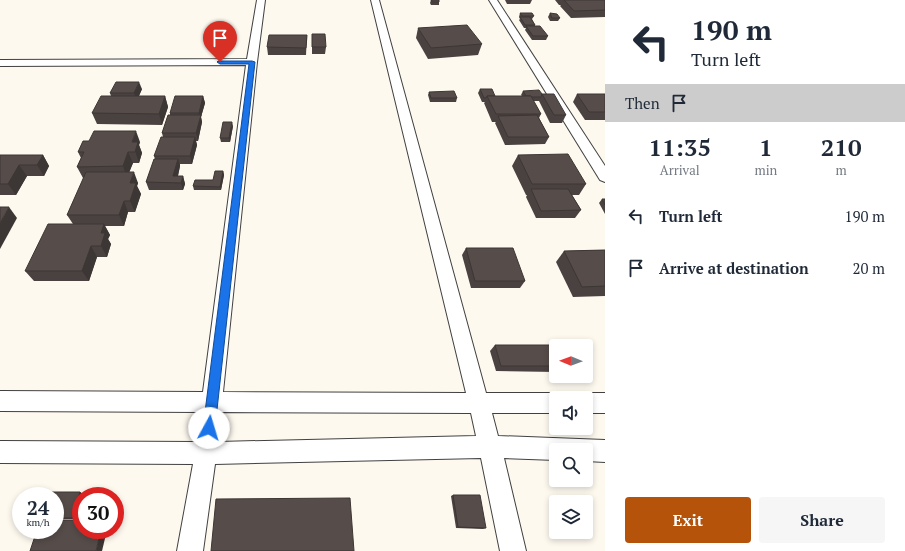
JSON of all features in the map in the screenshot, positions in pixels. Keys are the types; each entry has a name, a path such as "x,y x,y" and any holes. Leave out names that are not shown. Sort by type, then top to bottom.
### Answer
{"street":[{"path":"190,551 206,453 252,62 261,0"},
{"path":"375,0 490,447 514,551"},
{"path":"493,0 605,177"},
{"path":"0,63 252,62"},
{"path":"0,401 549,403"},
{"path":"593,403 605,403"},
{"path":"0,452 206,453 490,447 605,451"}],"building":[{"path":"431,0 439,0 439,2 432,2"},
{"path":"564,0 605,0 605,10 574,11"},
{"path":"520,13 532,13 534,16 522,16"},
{"path":"550,13 557,14 560,18 552,18"},
{"path":"520,17 530,17 535,25 525,25"},
{"path":"467,25 482,44 431,48 418,28"},
{"path":"526,26 540,26 548,36 533,36"},
{"path":"312,34 325,34 326,47 312,47"},
{"path":"269,35 307,35 306,48 267,47"},
{"path":"116,82 139,82 134,93 110,93"},
{"path":"480,89 492,89 495,96 487,96 484,98"},
{"path":"539,90 542,94 541,97 526,96 523,91"},
{"path":"454,91 457,98 431,98 429,92"},
{"path":"542,94 554,94 566,115 554,115"},
{"path":"577,94 605,94 605,112 589,112"},
{"path":"101,96 165,96 159,114 92,113"},
{"path":"175,96 203,96 199,113 170,113"},
{"path":"487,96 531,96 541,114 496,114"},
{"path":"168,115 201,115 196,133 162,133"},
{"path":"537,115 549,137 508,137 498,116"},
{"path":"223,122 232,122 229,138 220,138"},
{"path":"94,131 136,131 132,142 138,142 135,152 128,152 123,166 77,167 84,152 78,152 83,141 89,141"},
{"path":"161,137 195,137 190,156 154,156"},
{"path":"568,154 586,184 532,184 518,155"},
{"path":"0,155 43,155 37,165 19,165 8,184 0,184"},
{"path":"154,159 178,159 173,176 183,176 181,183 146,182"},
{"path":"215,171 223,171 220,187 193,186 195,180 213,180"},
{"path":"86,172 134,172 130,183 136,183 130,201 124,201 119,215 67,215"},
{"path":"531,189 568,189 581,210 541,211"},
{"path":"0,207 9,207 0,223"},
{"path":"48,224 104,224 101,233 105,233 101,246 91,246 82,271 25,271"},
{"path":"466,248 513,248 525,281 475,281"},
{"path":"605,250 605,286 582,287 564,251"},
{"path":"495,345 549,345 549,366 501,366"},
{"path":"64,492 72,492 72,518 64,518"},
{"path":"453,495 480,495 486,528 458,527"},
{"path":"350,498 354,551 211,551 216,499"},
{"path":"64,520 72,520 72,539 99,539 96,551 30,551 34,539 64,539"}],"route":[{"path":"209,428 252,62 220,62"}]}
